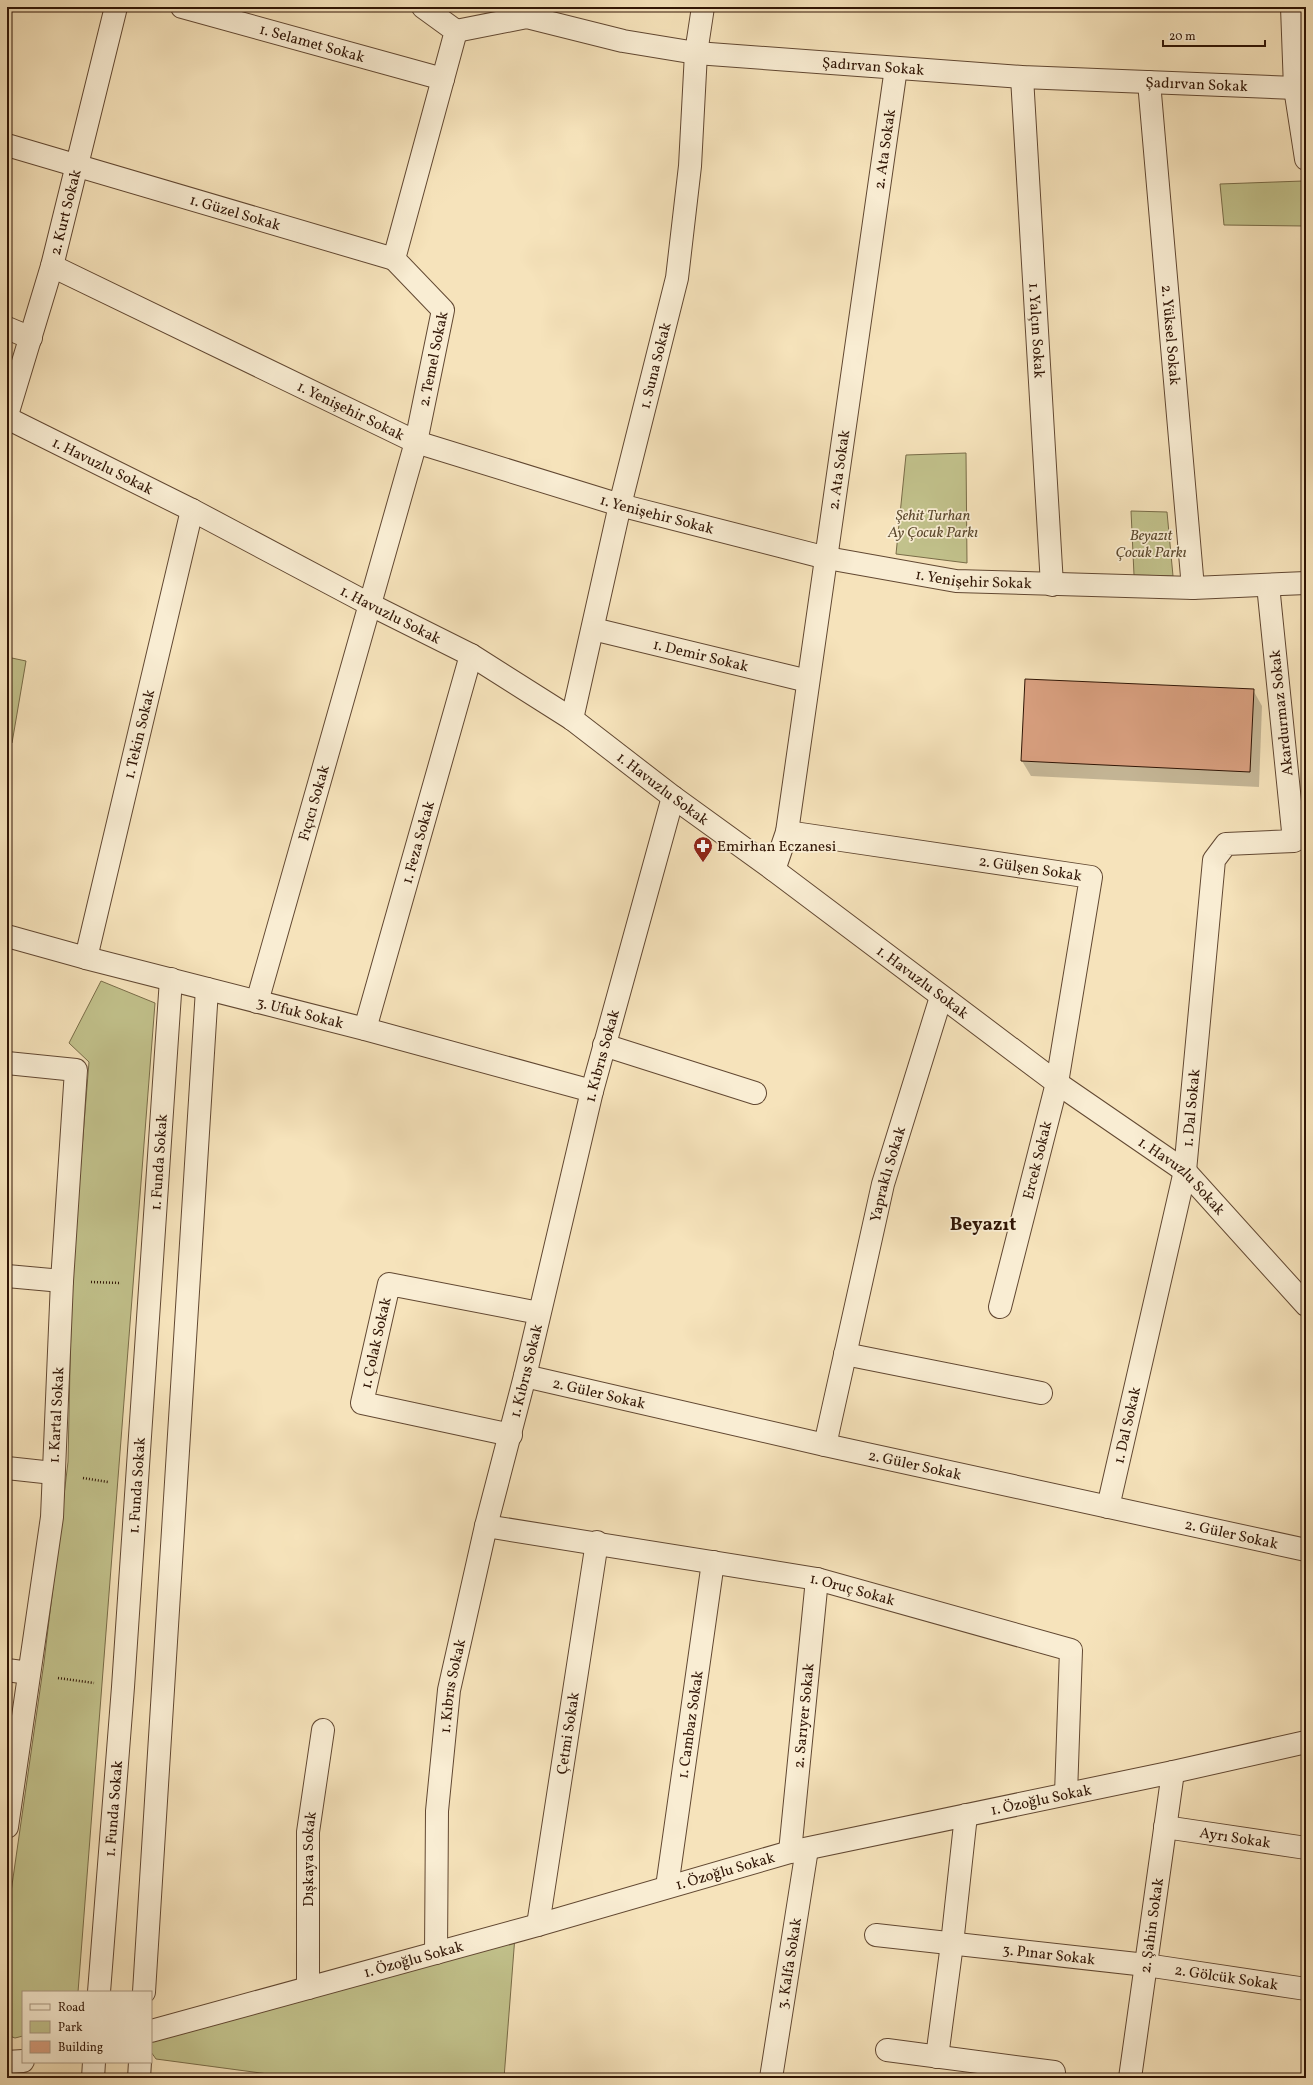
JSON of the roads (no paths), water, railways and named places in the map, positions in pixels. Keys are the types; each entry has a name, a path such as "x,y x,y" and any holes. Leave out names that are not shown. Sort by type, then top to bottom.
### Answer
{"street":[{"name":"2. Kurt Sokak","path":"7,416 52,266 75,166 116,7"},
{"name":"1. Selamet Sokak","path":"182,7 443,79"},
{"path":"394,260 456,31 423,7"},
{"name":"1. Suna Sokak","path":"572,719 620,505 676,278 690,166 696,53 703,7"},
{"path":"1292,7 1295,88 1306,159"},
{"name":"Şadırvan Sokak","path":"456,31 527,17 622,41 696,53 1022,77 1295,88"},
{"name":"2. Ata Sokak","path":"774,870 787,832 896,68"},
{"name":"1. Yalçın Sokak","path":"1022,77 1052,585"},
{"name":"2. Yüksel Sokak","path":"1150,82 1193,588"},
{"name":"1. Güzel Sokak","path":"7,145 394,260"},
{"name":"2. Temel Sokak","path":"369,604 416,442 443,310 394,260"},
{"name":"1. Yenişehir Sokak","path":"52,266 416,442 620,505 827,558 956,581 1193,588 1306,583"},
{"path":"7,328 31,338"},
{"name":"1. Havuzlu Sokak","path":"7,416 192,510 369,604 471,655 572,719 673,797 774,870 1057,1083 1185,1171 1306,1305"},
{"name":"1. Tekin Sokak","path":"86,958 192,510"},
{"name":"Akardurmaz Sokak","path":"1268,585 1294,841"},
{"name":"Fıçıcı Sokak","path":"257,1002 369,604"},
{"name":"1. Demir Sokak","path":"593,629 808,681"},
{"name":"1. Feza Sokak","path":"365,1029 471,655"},
{"name":"1. Kıbrıs Sokak","path":"436,1953 437,1811 449,1690 486,1526 511,1435 592,1091 673,797"},
{"name":"2. Gülşen Sokak","path":"787,832 1091,877 1057,1083"},
{"name":"1. Dal Sokak","path":"1108,1507 1185,1171 1214,860 1226,844 1294,841"},
{"name":"3. Ufuk Sokak","path":"7,936 86,958 365,1029 592,1091"},
{"name":"1. Funda Sokak","path":"99,1991 123,1687 171,979"},
{"path":"144,1991 208,989"},
{"name":"Yapraklı Sokak","path":"825,1445 882,1184 941,996"},
{"path":"604,1045 755,1093"},
{"name":"1. Kartal Sokak","path":"7,1063 76,1070 62,1281 52,1517 7,1827"},
{"name":"Ercek Sokak","path":"1000,1307 1057,1083"},
{"path":"7,1276 62,1281"},
{"name":"1. Çolak Sokak","path":"511,1435 362,1402 389,1284 539,1313"},
{"path":"845,1354 1041,1393"},
{"name":"2. Güler Sokak","path":"525,1376 825,1445 1306,1550"},
{"path":"7,1468 53,1473"},
{"name":"1. Oruç Sokak","path":"486,1526 597,1542 817,1579 1071,1650 1066,1794"},
{"name":"Çetmi Sokak","path":"538,1925 597,1542"},
{"name":"1. Cambaz Sokak","path":"666,1887 713,1562"},
{"name":"2. Sarıyer Sokak","path":"799,1851 817,1579"},
{"path":"7,1670 29,1673"},
{"name":"Dışkaya Sokak","path":"308,1988 308,1832 323,1730"},
{"name":"1. Özoğlu Sokak","path":"152,2031 538,1925 666,1887 799,1851 1173,1772 1306,1742"},
{"name":"2. Şahin Sokak","path":"1130,2078 1173,1772"},
{"path":"936,2057 952,1944 966,1815"},
{"name":"Ayrı Sokak","path":"1165,1827 1306,1848"},
{"name":"3. Kalfa Sokak","path":"771,2078 799,1851"},
{"name":"3. Pınar Sokak","path":"876,1935 1146,1965"},
{"name":"2. Gölcük Sokak","path":"1146,1965 1306,1989"},
{"path":"887,2050 1054,2072"},
{"path":"7,2062 22,2061"},
{"path":"93,2078 94,2063"},
{"path":"139,2078 140,2063"}],"place":[{"name":"Emirhan Eczanesi","path":"703,863"}],"district":[{"name":"Beyazıt","path":"983,1223"}],"park label":[{"name":"Şehit Turhan Ay Çocuk Parkı","path":"933,524"},
{"name":"Beyazıt Çocuk Parkı","path":"1151,544"}]}
